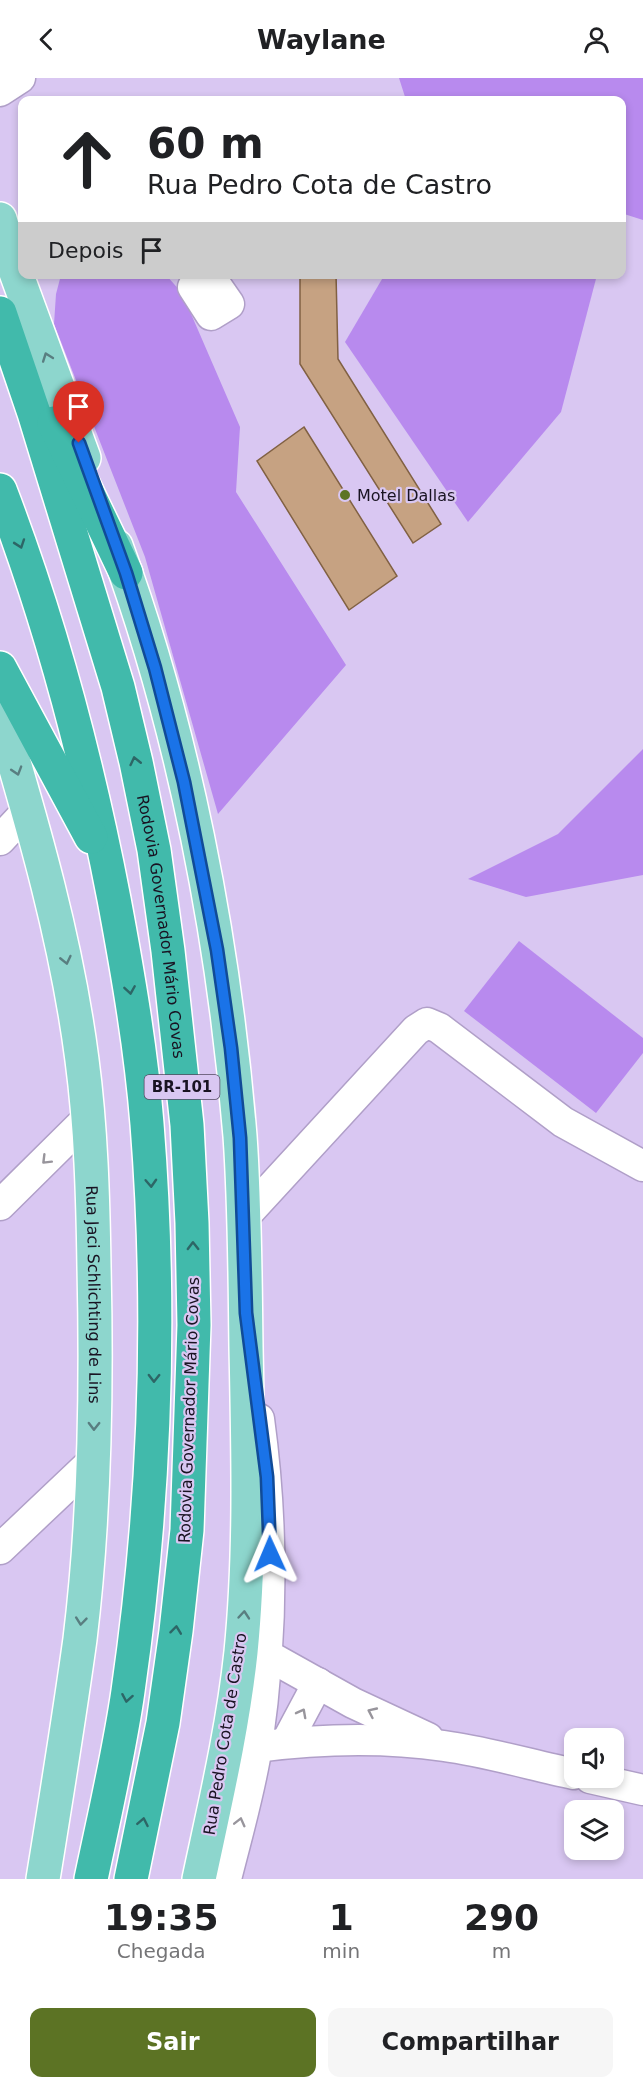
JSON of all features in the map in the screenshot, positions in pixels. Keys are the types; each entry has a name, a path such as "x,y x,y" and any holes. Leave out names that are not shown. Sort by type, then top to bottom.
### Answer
{"highway":[{"path":"0,301 24,361 126,573"},
{"name":"Rodovia Governador Mário Covas","path":"0,313 34,413 112,666 136,762 154,850 167,940 187,1125 194,1325 187,1530 163,1723 131,1879"},
{"name":"BR-101","path":"0,490 37,593 63,677 88,775 109,870 137,1033 147,1123 153,1228 153,1448 142,1575 128,1693 91,1879"},
{"path":"0,668 109,870"}],"main road":[{"name":"Rua Pedro Cota de Castro","path":"0,219 18,278"},
{"name":"Rua Pedro Cota de Castro","path":"18,279 126,573 149,648 184,782 217,950 234,1071 244,1217 246,1313 249,1461 245,1601 241,1654 230,1722 199,1879"},
{"name":"Rua Jaci Schlichting de Lins","path":"0,715 28,810 68,968 82,1061 94,1223 94,1461 80,1638 43,1879"}],"street":[{"path":"0,91 20,78"},
{"path":"202,283 220,309"},
{"path":"0,840 28,810"},
{"path":"244,1217 416,1030 427,1023 439,1028 563,1122 643,1166"},
{"path":"0,1205 87,1119"},
{"path":"226,1879 256,1747 267,1655 271,1592 267,1477 246,1313"},
{"path":"0,1548 94,1461"},
{"path":"267,1655 352,1703 444,1746"},
{"path":"286,1743 318,1683"},
{"path":"256,1747 342,1740 444,1746 564,1772"},
{"path":"622,1788 638,1793"}],"shaded area":[{"path":"399,78 643,78 643,220 626,215 626,96 405,96"},
{"path":"60,279 170,279 182,293 240,427 236,492 346,665 218,814 145,557 54,324 56,294"},
{"path":"382,279 596,279 561,412 468,522 345,342"},
{"path":"643,749 643,875 526,897 468,879 558,834"},
{"path":"519,941 643,1038 643,1053 596,1113 464,1011"}],"building":[{"path":"300,279 336,279 338,359 441,524 413,543 300,364"},
{"path":"304,427 397,576 349,610 257,461"}],"place":[{"name":"Motel Dallas","path":"345,495"}],"route":[{"path":"79,443 126,573 155,668 198,843 217,950 231,1048 240,1138 246,1313 267,1477 270,1554"}]}
